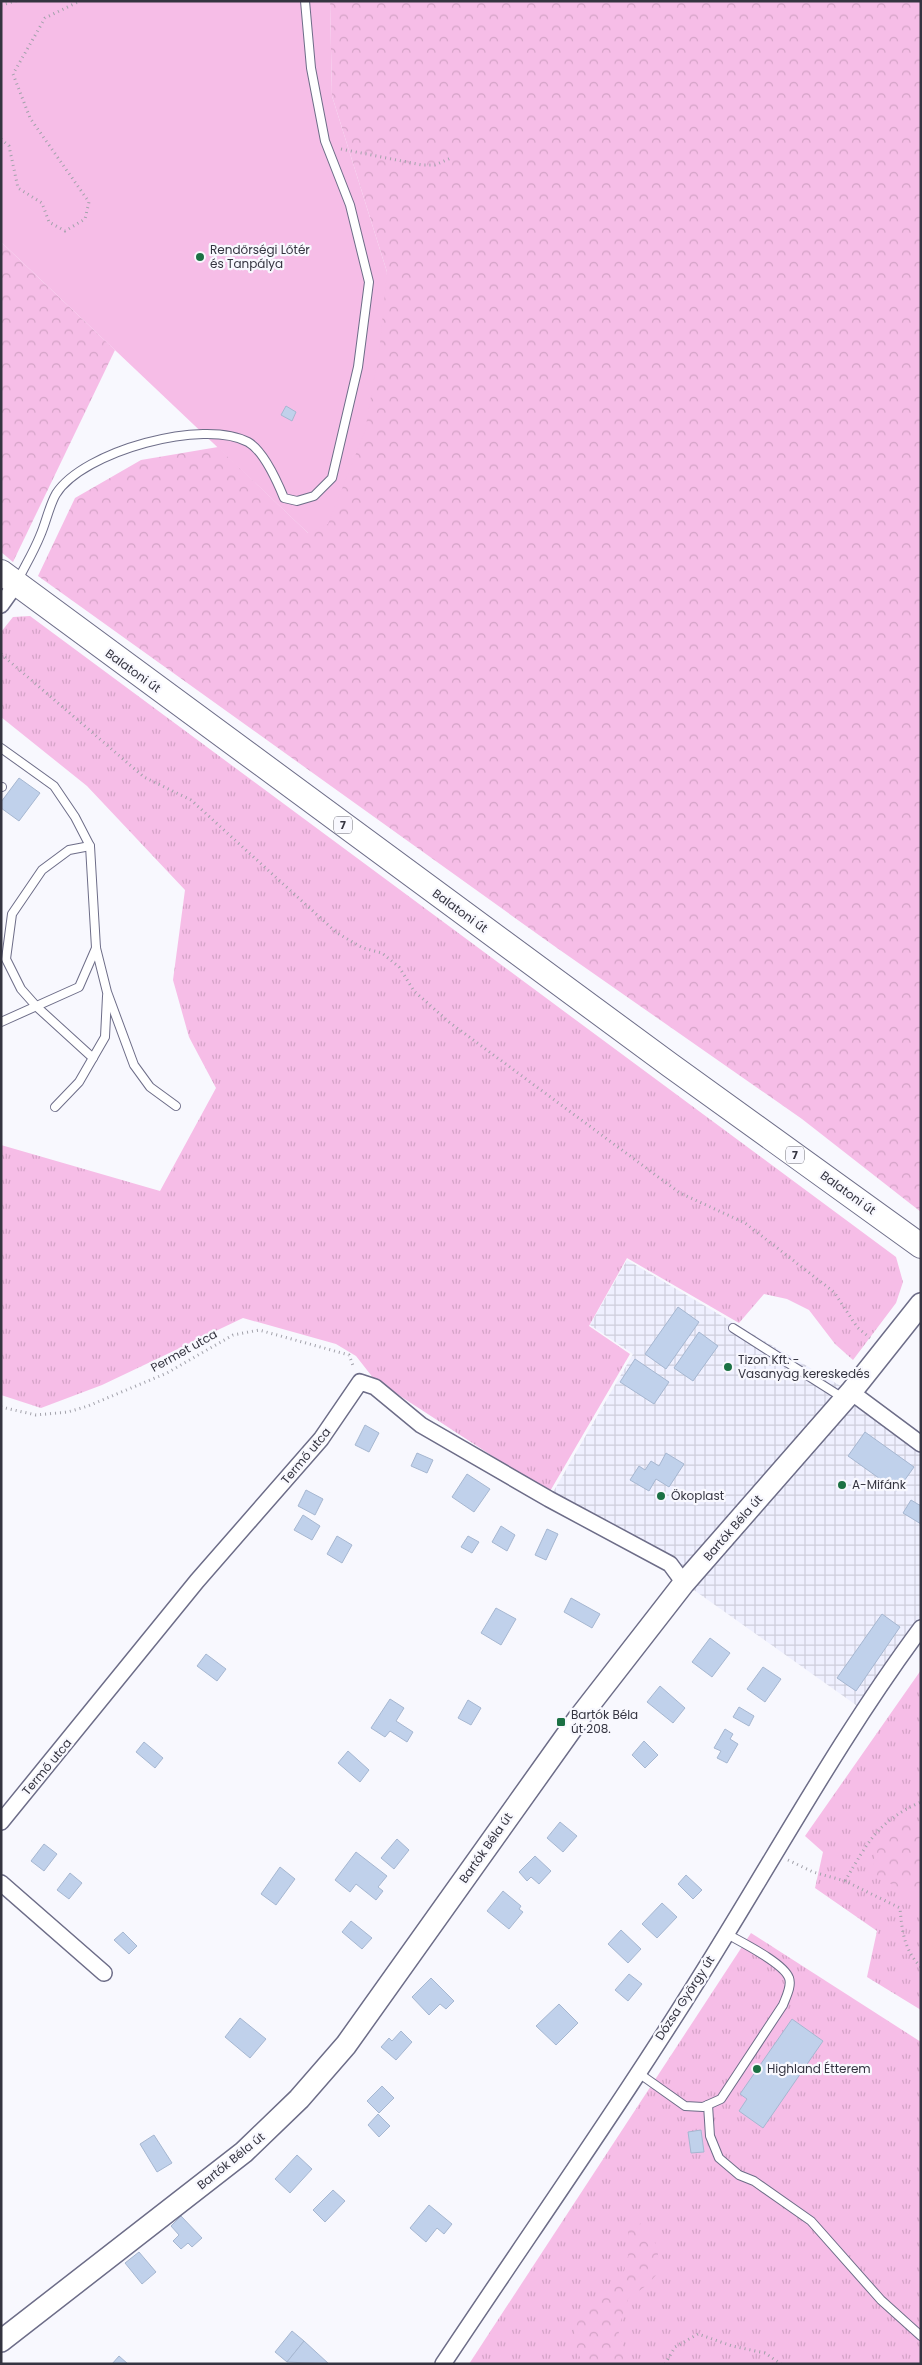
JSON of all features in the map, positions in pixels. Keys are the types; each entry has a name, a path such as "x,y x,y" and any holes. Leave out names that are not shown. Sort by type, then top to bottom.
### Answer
{"main road":[{"name":"Balatoni út","path":"9,578 670,1065 921,1246"}],"street":[{"path":"1,605 9,578"},
{"name":"Bartók Béla út","path":"1,2341 244,2152 299,2099 346,2045 579,1718 684,1583 848,1395 884,1350 913,1322 921,1304"},
{"path":"360,1382 374,1387 422,1425 549,1499 670,1564 684,1583"},
{"name":"Termő utca","path":"1,1822 197,1581 321,1439 360,1382"},
{"path":"848,1395 921,1444"},
{"name":"Dózsa György út","path":"443,2364 727,1934 774,1853 863,1710 921,1628"},
{"path":"1,1883 104,1973"}],"lane":[{"path":"9,578 39,539 57,493 77,473 147,441 189,434 218,432 249,442 272,468 284,498 297,502 314,496 332,478 358,367 369,282 350,205 325,141 311,68 304,1"},
{"path":"1,748 54,786 75,817 90,846 96,948 107,992 134,1065 150,1087 176,1106"},
{"path":"90,846 69,850 42,870 12,914 6,959 21,989 36,1007 93,1058"},
{"path":"1,1022 79,987 96,948"},
{"path":"55,1107 79,1082 105,1037 107,992"},
{"path":"733,1328 848,1395"},
{"path":"637,2072 684,2106 703,2107 708,2105 721,2099 784,2005 789,1990 789,1978 783,1969 727,1934"},
{"path":"708,2105 710,2136 719,2158 739,2175 754,2181 811,2221 881,2300 921,2336"}],"path":[{"path":"1,6 16,1"},
{"path":"1,140 9,146 18,188 42,203 49,222 66,231 85,219 89,202 30,118 13,74 44,18 80,1"},
{"path":"325,141 341,149 422,165 436,164 451,158"},
{"path":"1,654 144,776 191,800 337,933 363,948 382,952 399,967 414,991 449,1022 680,1193 745,1223 834,1292 857,1327 884,1350"},
{"name":"Permet utca","path":"1,1407 36,1415 68,1412 88,1406 167,1373 233,1335 259,1330 349,1355 360,1382"},
{"path":"845,1881 873,1834 889,1819 921,1802"},
{"path":"774,1853 812,1872 845,1881 900,1908 902,1934 910,1957 921,1967"},
{"path":"664,2364 675,2347 698,2334 732,2346 765,2353 781,2364"}],"shaded area":[{"path":"627,1260 851,1392 921,1444 921,1628 863,1710 684,1583 670,1564 549,1499 633,1354 590,1325"}],"green space":[{"name":"Rendőrségi Lőtér és Tanpálya","path":"1,1 330,1 332,96 387,272 380,344 365,431 328,524 308,533 1,242"},
{"path":"330,1 921,1 921,1212 802,1119 557,948 38,576 75,498 141,460 218,447 308,533 387,272 332,96"},
{"path":"1,242 115,350 13,562 1,552"},
{"path":"30,616 896,1257 903,1282 896,1303 853,1360 835,1344 809,1310 787,1299 764,1294 739,1323 627,1258 589,1326 630,1354 549,1493 374,1379 356,1356 336,1344 243,1318 102,1385 41,1408 1,1395 1,1145 160,1191 216,1088 189,1037 173,980 185,890 87,786 1,717 1,632 13,617"},
{"path":"921,1670 921,2010 867,1977 877,1931 815,1888 823,1852 805,1836"},
{"path":"902,1821 913,1823 921,1821 921,1899 871,1874 876,1850"},
{"path":"751,1933 921,2042 921,2364 469,2364"},
{"path":"645,2222 657,2247 660,2271 647,2285 628,2299 618,2330 626,2354 624,2364 585,2364 582,2362 575,2346 574,2325 594,2303 622,2279 628,2256 628,2228"}],"building":[{"path":"286,406 296,412 292,421 281,415"},
{"path":"19,778 40,793 19,821 1,808 1,802"},
{"path":"678,1307 699,1322 666,1369 645,1354"},
{"path":"699,1332 718,1346 693,1381 674,1368"},
{"path":"635,1359 669,1382 654,1404 620,1382"},
{"path":"365,1425 379,1433 369,1452 355,1445"},
{"path":"865,1432 914,1467 897,1491 848,1456"},
{"path":"417,1453 433,1460 427,1473 411,1466"},
{"path":"666,1453 684,1464 669,1487 656,1479 649,1491 630,1480 639,1466 645,1470 651,1461 659,1466"},
{"path":"467,1474 490,1489 474,1512 452,1497"},
{"path":"306,1490 323,1499 315,1515 298,1506"},
{"path":"911,1500 921,1506 921,1524 903,1513"},
{"path":"303,1515 320,1526 312,1540 294,1530"},
{"path":"501,1526 515,1535 507,1551 492,1542"},
{"path":"547,1529 558,1534 546,1560 535,1555"},
{"path":"337,1536 352,1545 342,1563 327,1554"},
{"path":"468,1536 479,1542 472,1553 461,1547"},
{"path":"571,1598 600,1614 592,1628 564,1612"},
{"path":"496,1608 516,1619 501,1645 481,1633"},
{"path":"882,1614 900,1627 856,1691 837,1678"},
{"path":"710,1638 730,1653 712,1677 692,1662"},
{"path":"206,1654 226,1669 217,1681 197,1666"},
{"path":"763,1667 781,1679 765,1702 747,1689"},
{"path":"660,1686 685,1708 673,1723 647,1702"},
{"path":"390,1699 404,1708 396,1721 413,1732 407,1742 390,1731 385,1737 371,1728"},
{"path":"468,1700 481,1708 471,1725 458,1718"},
{"path":"739,1707 754,1716 749,1726 733,1717"},
{"path":"725,1729 733,1734 730,1739 738,1744 727,1763 717,1758 721,1751 714,1748"},
{"path":"644,1741 658,1755 645,1768 632,1755"},
{"path":"144,1742 163,1758 155,1768 136,1752"},
{"path":"348,1751 369,1770 360,1782 338,1763"},
{"path":"560,1822 577,1836 563,1852 547,1838"},
{"path":"397,1839 409,1850 394,1869 381,1858"},
{"path":"44,1844 57,1854 44,1871 31,1861"},
{"path":"356,1852 387,1876 378,1887 383,1891 376,1900 356,1884 350,1892 335,1880"},
{"path":"535,1856 551,1871 539,1884 531,1877 527,1881 519,1872"},
{"path":"280,1867 295,1879 276,1905 261,1894"},
{"path":"70,1873 82,1883 69,1899 57,1890"},
{"path":"686,1875 702,1890 693,1899 678,1884"},
{"path":"503,1891 521,1906 519,1909 523,1912 509,1929 487,1911"},
{"path":"662,1903 677,1917 657,1938 642,1924"},
{"path":"351,1921 372,1938 362,1949 342,1932"},
{"path":"621,1930 641,1949 628,1963 608,1944"},
{"path":"123,1932 137,1946 129,1954 114,1940"},
{"path":"629,1974 642,1984 628,2001 615,1990"},
{"path":"431,1978 454,2001 446,2009 440,2004 429,2015 412,1997"},
{"path":"559,2004 578,2023 556,2045 536,2026"},
{"path":"240,2018 266,2039 250,2058 225,2037"},
{"path":"792,2019 823,2041 763,2128 739,2111 747,2099 740,2094"},
{"path":"401,2031 412,2042 396,2060 381,2047 389,2038 392,2041"},
{"path":"382,2086 394,2098 379,2113 367,2101"},
{"path":"378,2114 390,2126 379,2137 368,2125"},
{"path":"701,2130 704,2152 691,2153 688,2132"},
{"path":"154,2135 172,2163 157,2172 140,2144"},
{"path":"297,2155 312,2169 290,2193 275,2179"},
{"path":"333,2190 345,2201 325,2222 313,2210"},
{"path":"429,2205 452,2224 444,2234 437,2228 426,2242 410,2228"},
{"path":"181,2216 202,2238 192,2247 188,2243 181,2249 173,2241 179,2235 171,2226"},
{"path":"139,2252 156,2272 142,2284 125,2263"},
{"path":"292,2331 304,2341 287,2362 275,2352"},
{"path":"304,2341 329,2364 287,2362"},
{"path":"119,2356 128,2364 112,2364"}],"place":[{"name":"Rendőrségi Lőtér és Tanpálya","path":"200,257"},
{"name":"Tizon Kft. - Vasanyag kereskedés","path":"728,1367"},
{"name":"A-Mifánk","path":"842,1485"},
{"name":"Ökoplast","path":"661,1496"},
{"name":"Bartók Béla út 208.","path":"561,1722"},
{"name":"Highland Étterem","path":"757,2069"}]}
